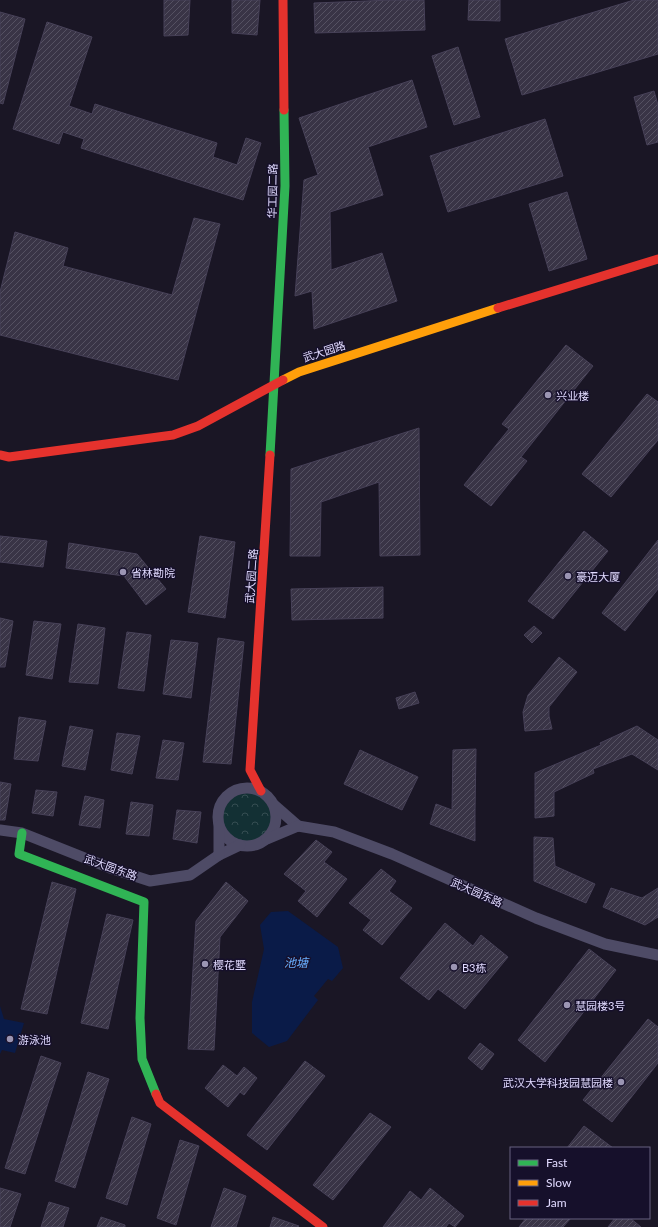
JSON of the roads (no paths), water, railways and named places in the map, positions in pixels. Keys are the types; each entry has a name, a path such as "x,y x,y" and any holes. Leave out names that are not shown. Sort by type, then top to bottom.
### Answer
{"street":[{"name":"华工园二路","path":"276,383 285,186 283,0"},
{"name":"武大园路","path":"0,455 9,457 173,435 198,426 299,372 442,325 658,260"},
{"name":"武大园二路","path":"250,770 276,383"},
{"path":"233,792 250,770 261,791"},
{"path":"219,826 231,841 240,845 249,846 258,844 266,839 298,826 274,805 269,797 261,791 252,788 242,788 225,798 220,806 218,816 219,856"},
{"path":"266,839 272,832 276,823 274,805"},
{"name":"武大园东路","path":"298,826 334,832 356,840 536,918 605,944 658,955"},
{"name":"武大园东路","path":"0,830 22,833 110,868 150,881 190,875 219,856 240,845"},
{"path":"22,833 19,854 144,902 140,1018 142,1059 160,1103 323,1227"}],"water":[{"name":"池塘","path":"288,911 338,947 343,968 332,981 328,979 314,996 318,1000 287,1041 269,1047 252,1033 252,1002 264,949 260,925 271,912"},
{"name":"游泳池","path":"0,1006 4,1019 24,1023 15,1053 2,1050 0,1054"}],"place":[{"name":"兴业楼","path":"548,395"},
{"name":"省林勘院","path":"123,572"},
{"name":"豪迈大厦","path":"568,576"},
{"name":"樱花墅","path":"205,964"},
{"name":"B3栋","path":"454,967"},
{"name":"慧园楼3号","path":"567,1005"},
{"name":"游泳池","path":"10,1039"},
{"name":"武汉大学科技园慧园楼","path":"621,1082"}]}
